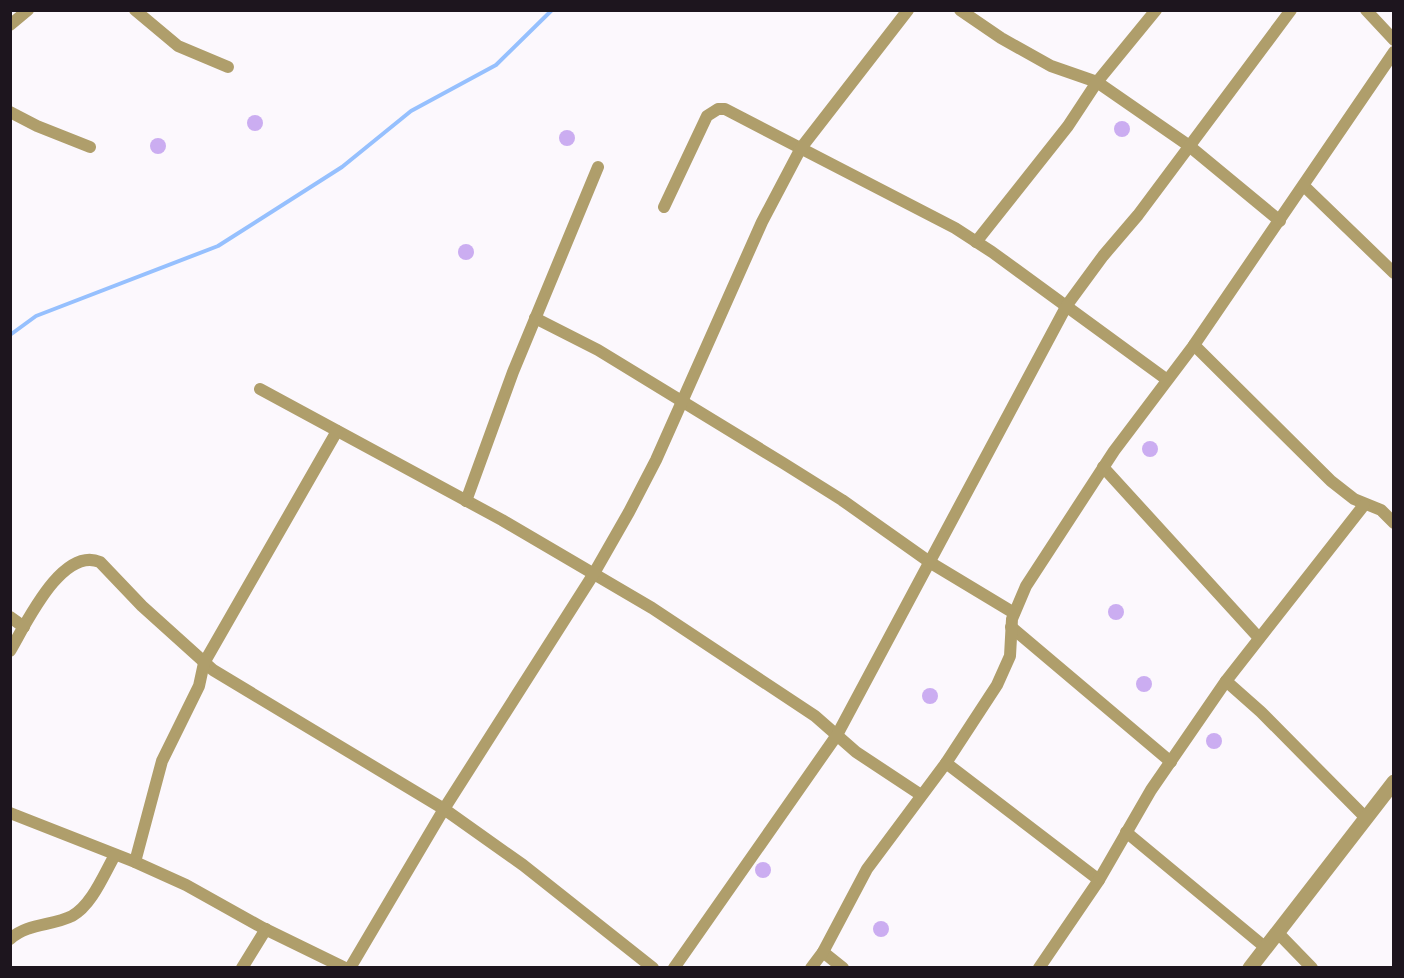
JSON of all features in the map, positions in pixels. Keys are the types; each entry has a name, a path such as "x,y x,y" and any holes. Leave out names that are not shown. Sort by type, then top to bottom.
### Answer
{"street":[{"path":"10,25 28,10"},
{"path":"135,10 178,45 228,67"},
{"path":"350,968 444,809 593,575 629,512 682,403 752,244 801,148 908,10"},
{"path":"960,10 1000,38 1052,66 1097,82 1188,145 1280,221"},
{"path":"976,242 1068,126 1097,82 1156,10"},
{"path":"674,968 837,735 1067,305 1103,256 1138,215 1291,10"},
{"path":"1366,10 1394,40"},
{"path":"811,968 823,952 867,869 946,763 997,685 1010,656 1014,613 1026,586 1104,467 1166,379 1194,345 1394,52"},
{"path":"664,207 704,121 718,109 725,109 976,242 1067,305 1166,379"},
{"path":"10,112 37,126 90,147"},
{"path":"466,501 535,318 598,167"},
{"path":"1304,186 1394,273"},
{"path":"535,318 598,350 842,500 931,563 1014,613"},
{"path":"1194,345 1331,481 1364,505 1381,510 1394,523"},
{"path":"260,389 466,501 652,608 814,716 856,752 921,795"},
{"path":"135,861 162,761 199,686 204,663 337,431"},
{"path":"1104,467 1259,638"},
{"path":"1039,968 1099,880 1126,832 1226,681 1364,505"},
{"path":"10,651 59,575 79,560 91,558 100,562 142,606 204,663 444,809 523,866 653,968"},
{"path":"10,617 24,627"},
{"path":"1011,627 1171,762"},
{"path":"1226,681 1261,712 1365,817"},
{"path":"946,763 1099,880"},
{"path":"1250,968 1392,785"},
{"path":"10,813 135,861 345,968"},
{"path":"1126,832 1266,948"},
{"path":"10,939 34,926 74,915 94,891 115,855"},
{"path":"242,968 266,929"},
{"path":"1277,932 1312,968"},
{"path":"823,952 843,968"}],"building":[{"path":"255,115 263,123 255,131 247,123"},
{"path":"1122,121 1130,129 1122,137 1114,129"},
{"path":"567,130 575,138 567,146 559,138"},
{"path":"158,138 166,146 158,154 150,146"},
{"path":"466,244 474,252 466,260 458,252"},
{"path":"1150,441 1158,449 1150,457 1142,449"},
{"path":"1116,604 1124,612 1116,620 1108,612"},
{"path":"1144,676 1152,684 1144,692 1136,684"},
{"path":"930,688 938,696 930,704 922,696"},
{"path":"1214,733 1222,741 1214,749 1206,741"},
{"path":"763,862 771,870 763,878 755,870"},
{"path":"881,921 889,929 881,937 873,929"}],"waterway":[{"path":"10,335 36,316 218,246 342,167 411,111 496,65 552,10"}]}
